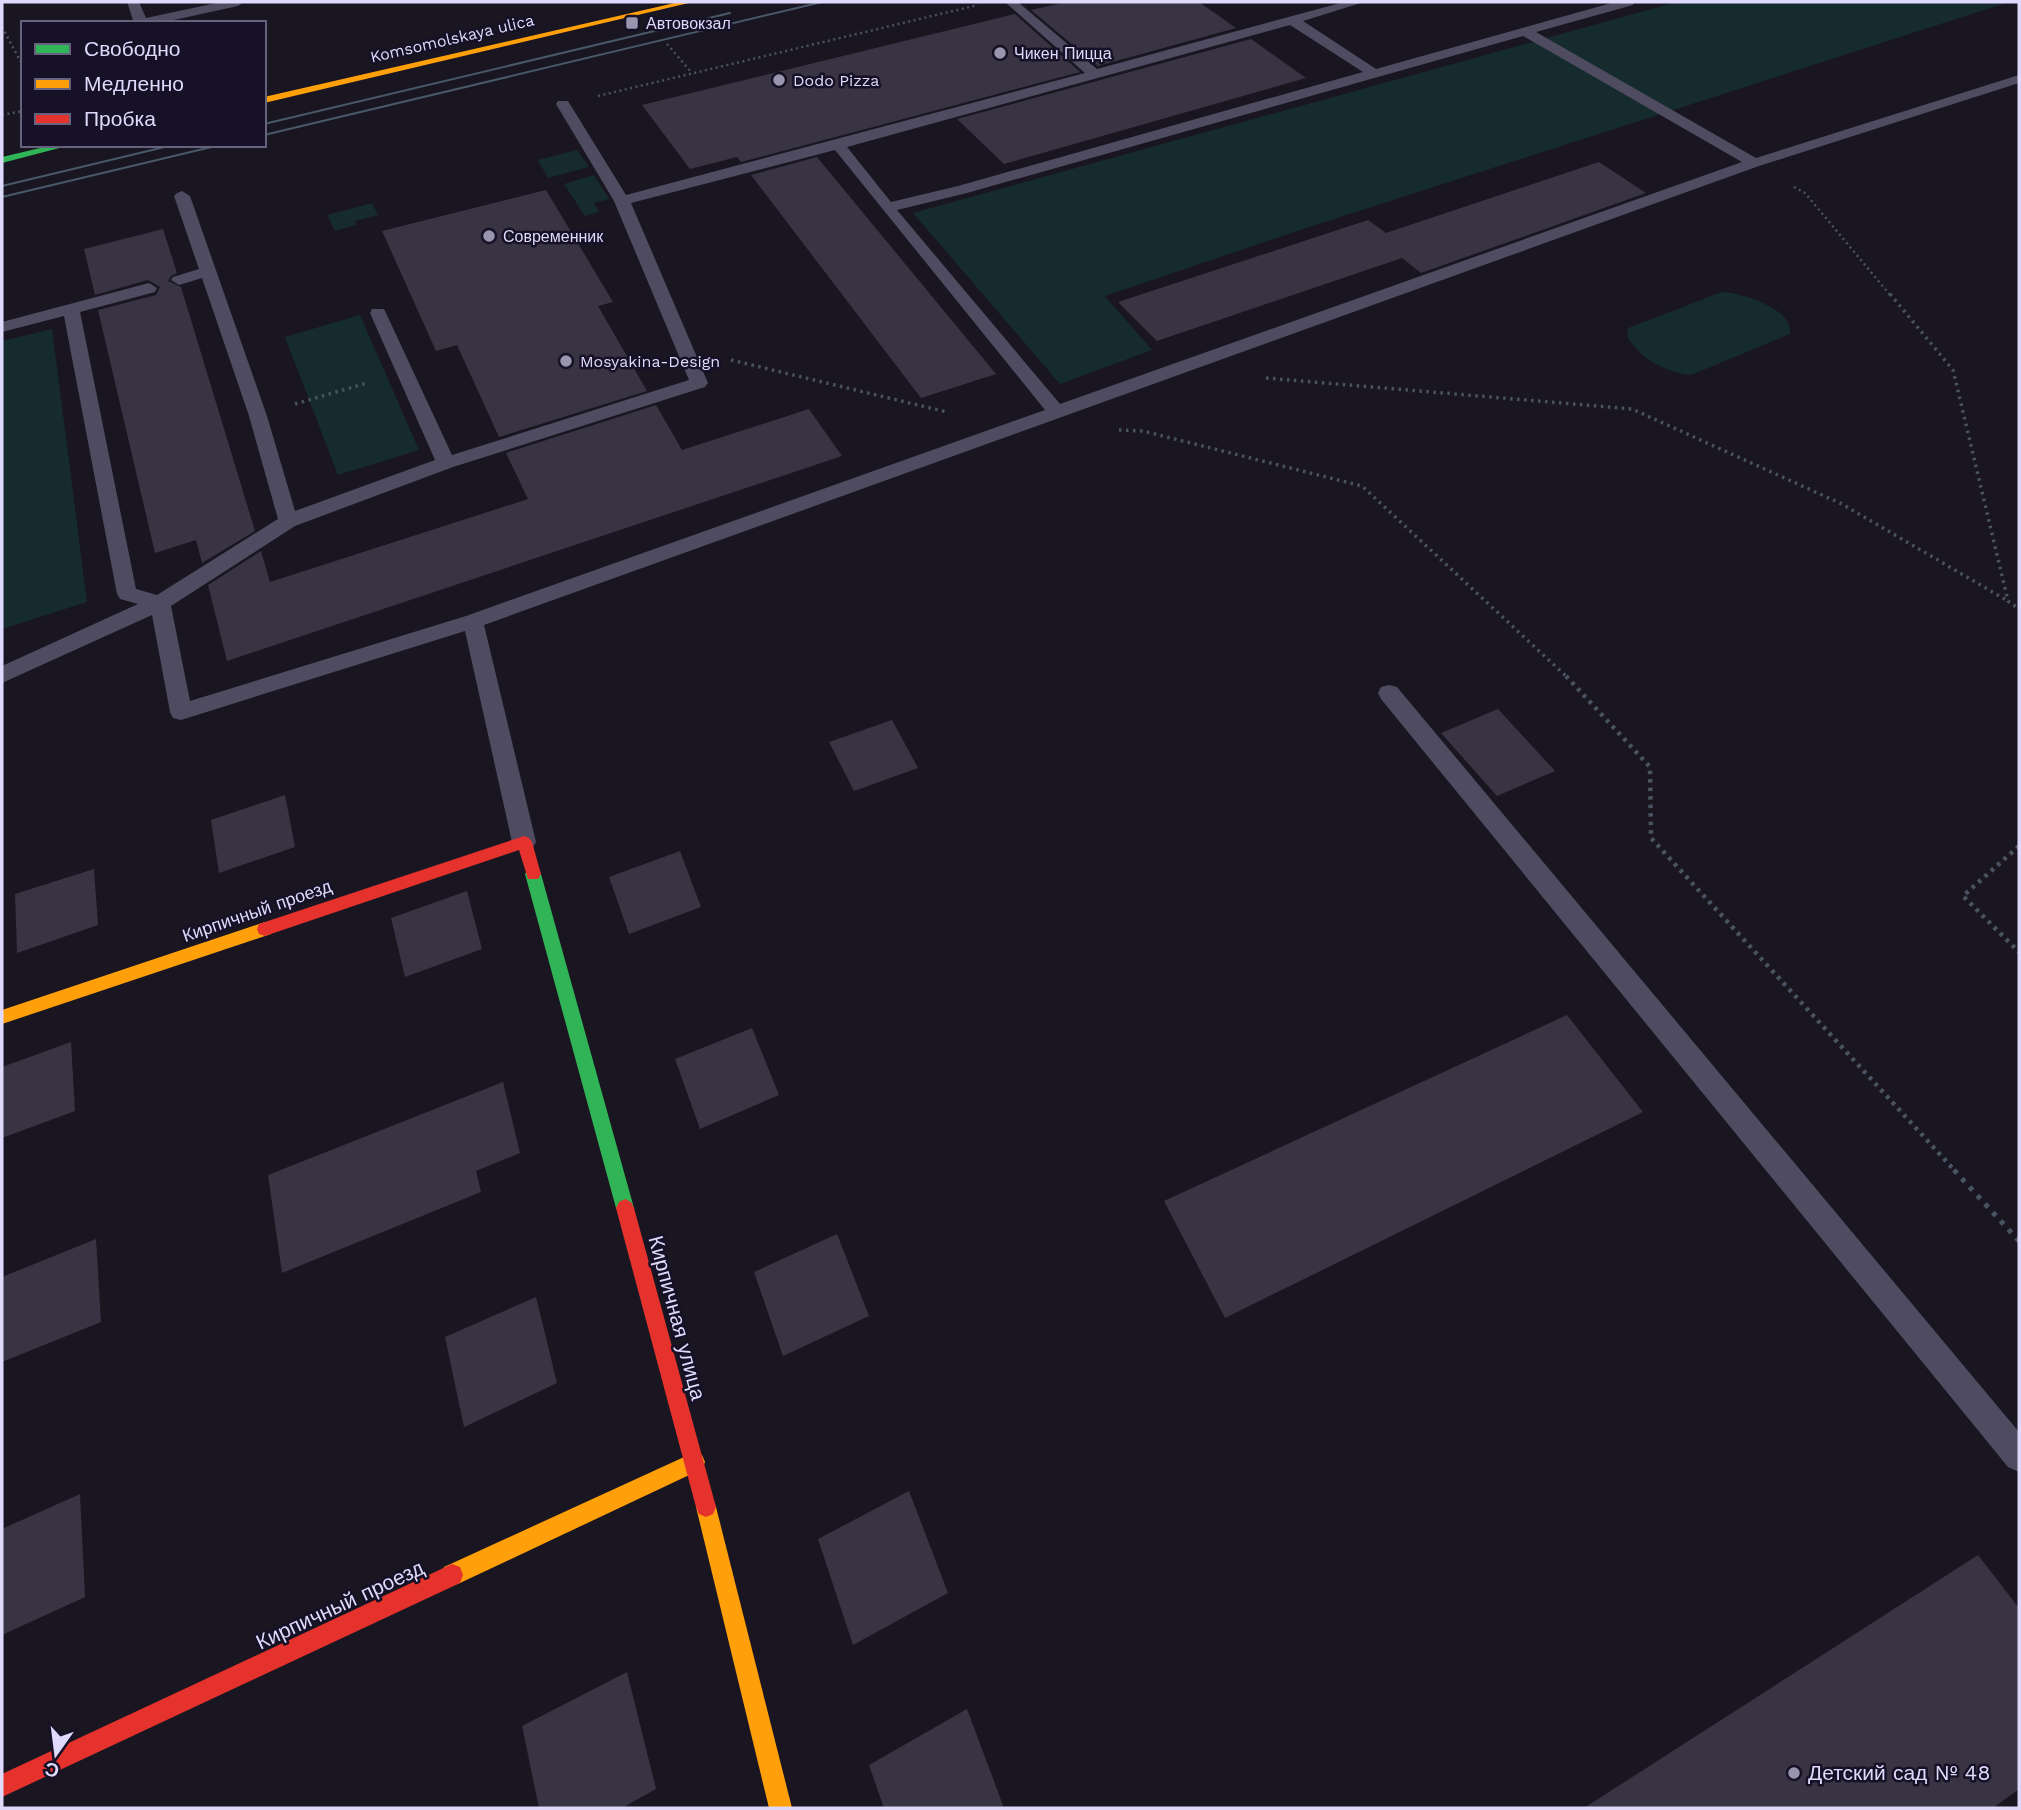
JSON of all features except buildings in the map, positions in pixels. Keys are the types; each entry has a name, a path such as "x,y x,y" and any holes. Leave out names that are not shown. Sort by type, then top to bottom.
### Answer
{"street":[{"name":"Komsomolskaya ulica","path":"266,100 689,2"},
{"path":"2,160 57,147"},
{"name":"Кирпичный проезд","path":"2,1017 524,842"},
{"name":"Кирпичная улица","path":"524,842 695,1462 781,1808"},
{"name":"Кирпичный проезд","path":"2,1786 695,1462"}],"lane":[{"path":"133,2 140,21"},
{"path":"150,21 238,2"},
{"path":"1011,2 1093,74"},
{"path":"622,201 838,145 1358,2"},
{"path":"887,208 962,190 1629,2"},
{"path":"1292,20 1375,74"},
{"path":"1525,31 1754,163"},
{"path":"160,603 181,712 473,621 1754,163 2019,79"},
{"path":"2,675 160,603 288,521 446,463 699,383 622,201 563,104"},
{"path":"838,145 887,208 1058,412"},
{"path":"182,197 258,416 288,521"},
{"path":"179,279 209,271"},
{"path":"2,327 149,288"},
{"path":"71,309 127,594 160,603"},
{"path":"378,313 446,463"},
{"path":"473,621 524,842"},
{"path":"1389,693 2019,1456"}],"path":[{"path":"563,104 978,5"},
{"path":"2,27 21,62"},
{"path":"2,115 21,111"},
{"path":"1754,163 1805,193 1953,370 2008,601"},
{"path":"258,416 405,371"},
{"path":"1258,377 1633,409 1842,504 2019,609"},
{"path":"2019,846 1963,896 2019,952"}],"green space":[{"path":"1677,2 2009,2 1300,230 1105,296 1152,350 1060,384 913,213"},
{"path":"577,150 589,167 548,178 538,160"},
{"path":"594,175 609,199 594,203 599,212 585,216 564,184"},
{"path":"372,203 378,215 355,221 356,225 335,231 327,215"},
{"path":"1722,292 1742,295 1776,310 1789,325 1790,334 1691,375 1654,363 1632,344 1627,336 1628,328"},
{"path":"360,315 419,450 338,475 285,337"},
{"path":"52,329 87,602 2,629 2,341"}],"tram line":[{"path":"266,135 822,2"},
{"path":"266,124 730,13"},
{"path":"2,186 165,147"},
{"path":"2,197 212,147"}],"traffic: fast":[{"path":"2,160 57,147"},
{"path":"533,874 625,1208"}],"traffic: slow":[{"path":"266,100 689,2"},
{"path":"2,1017 265,929"},
{"path":"452,1575 695,1462"},
{"path":"706,1507 781,1808"}],"traffic: jam":[{"path":"265,929 524,842 533,874"},
{"path":"625,1208 706,1507"},
{"path":"2,1786 452,1575"}],"place":[{"name":"Автовокзал","path":"632,23"},
{"name":"Чикен Пицца","path":"1000,53"},
{"name":"Dodo Pizza","path":"779,80"},
{"name":"Современник","path":"489,236"},
{"name":"Mosyakina-Design","path":"566,361"},
{"name":"Детский сад № 48","path":"1794,1773"}]}
